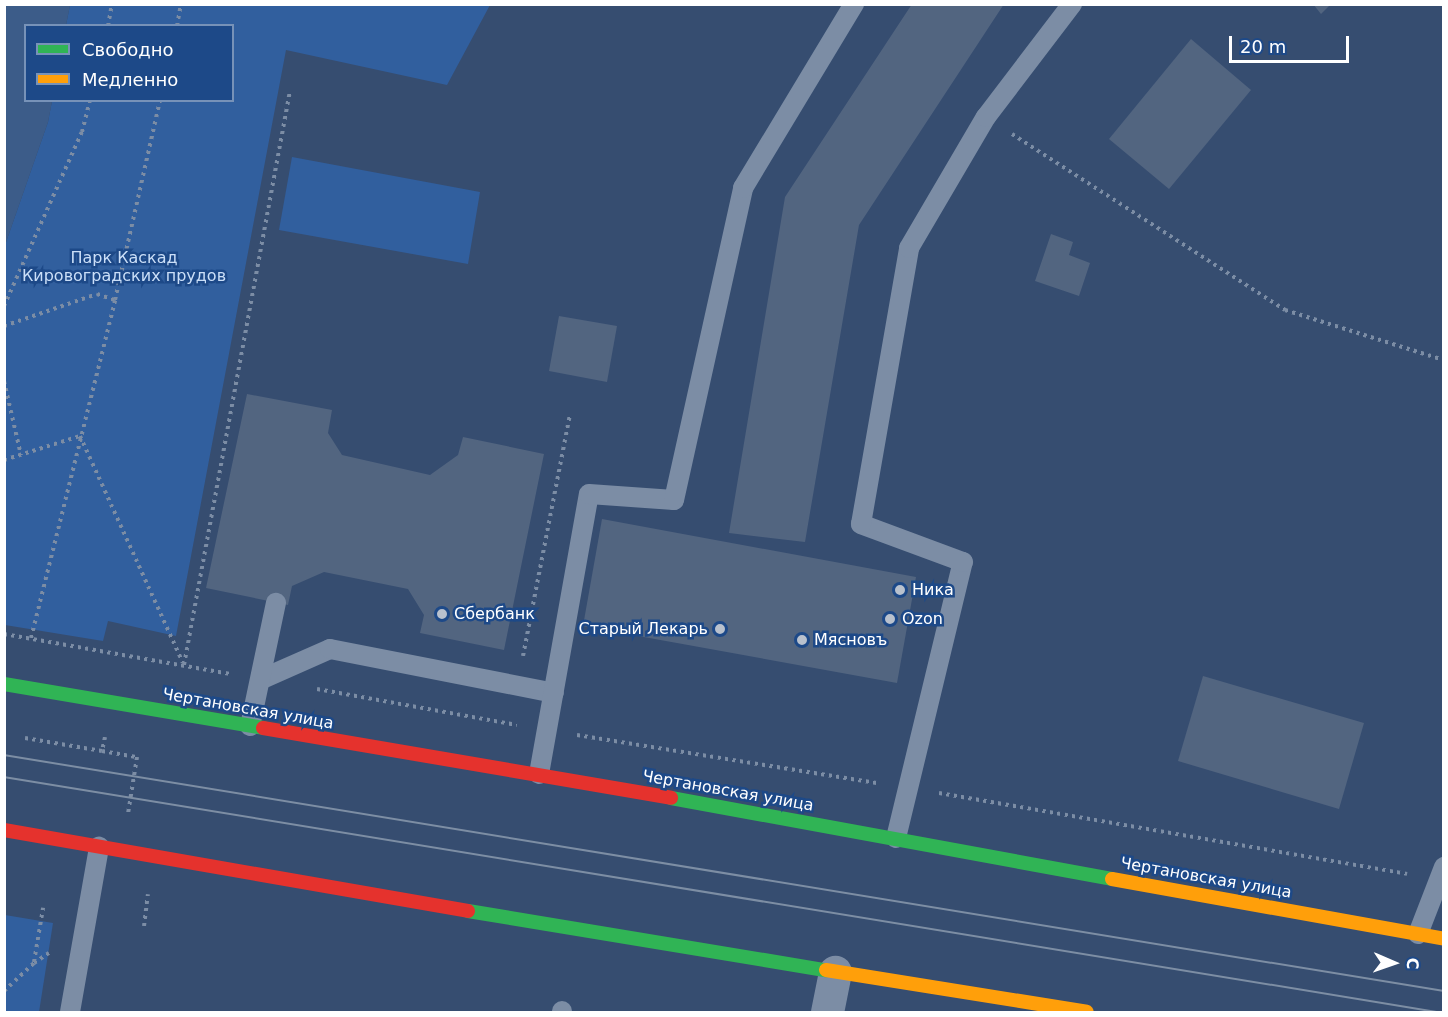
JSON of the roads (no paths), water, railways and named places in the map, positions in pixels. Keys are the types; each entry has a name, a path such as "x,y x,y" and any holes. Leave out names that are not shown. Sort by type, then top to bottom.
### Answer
{"main road":[{"name":"Чертановская улица","path":"4,684 539,774 1443,939"},
{"path":"4,830 835,972 1087,1012"}],"street":[{"path":"827,1012 835,972"}],"lane":[{"path":"539,774 589,494 674,500 743,188 854,4"},
{"path":"896,838 963,562 861,524 909,248 986,117 1072,4"},
{"path":"250,726 262,679 276,603"},
{"path":"262,679 330,649 554,693"},
{"path":"70,1012 99,847"},
{"path":"1418,934 1441,873"}],"tram line":[{"path":"4,755 1444,991"},
{"path":"4,777 1438,1012"}],"place":[{"name":"Ника","path":"900,590"},
{"name":"Сбербанк","path":"442,614"},
{"name":"Ozon","path":"890,619"},
{"name":"Старый Лекарь","path":"720,629"},
{"name":"Мясновъ","path":"802,640"}],"park label":[{"name":"Парк Каскад Кировоградских прудов","path":"124,267"}]}
